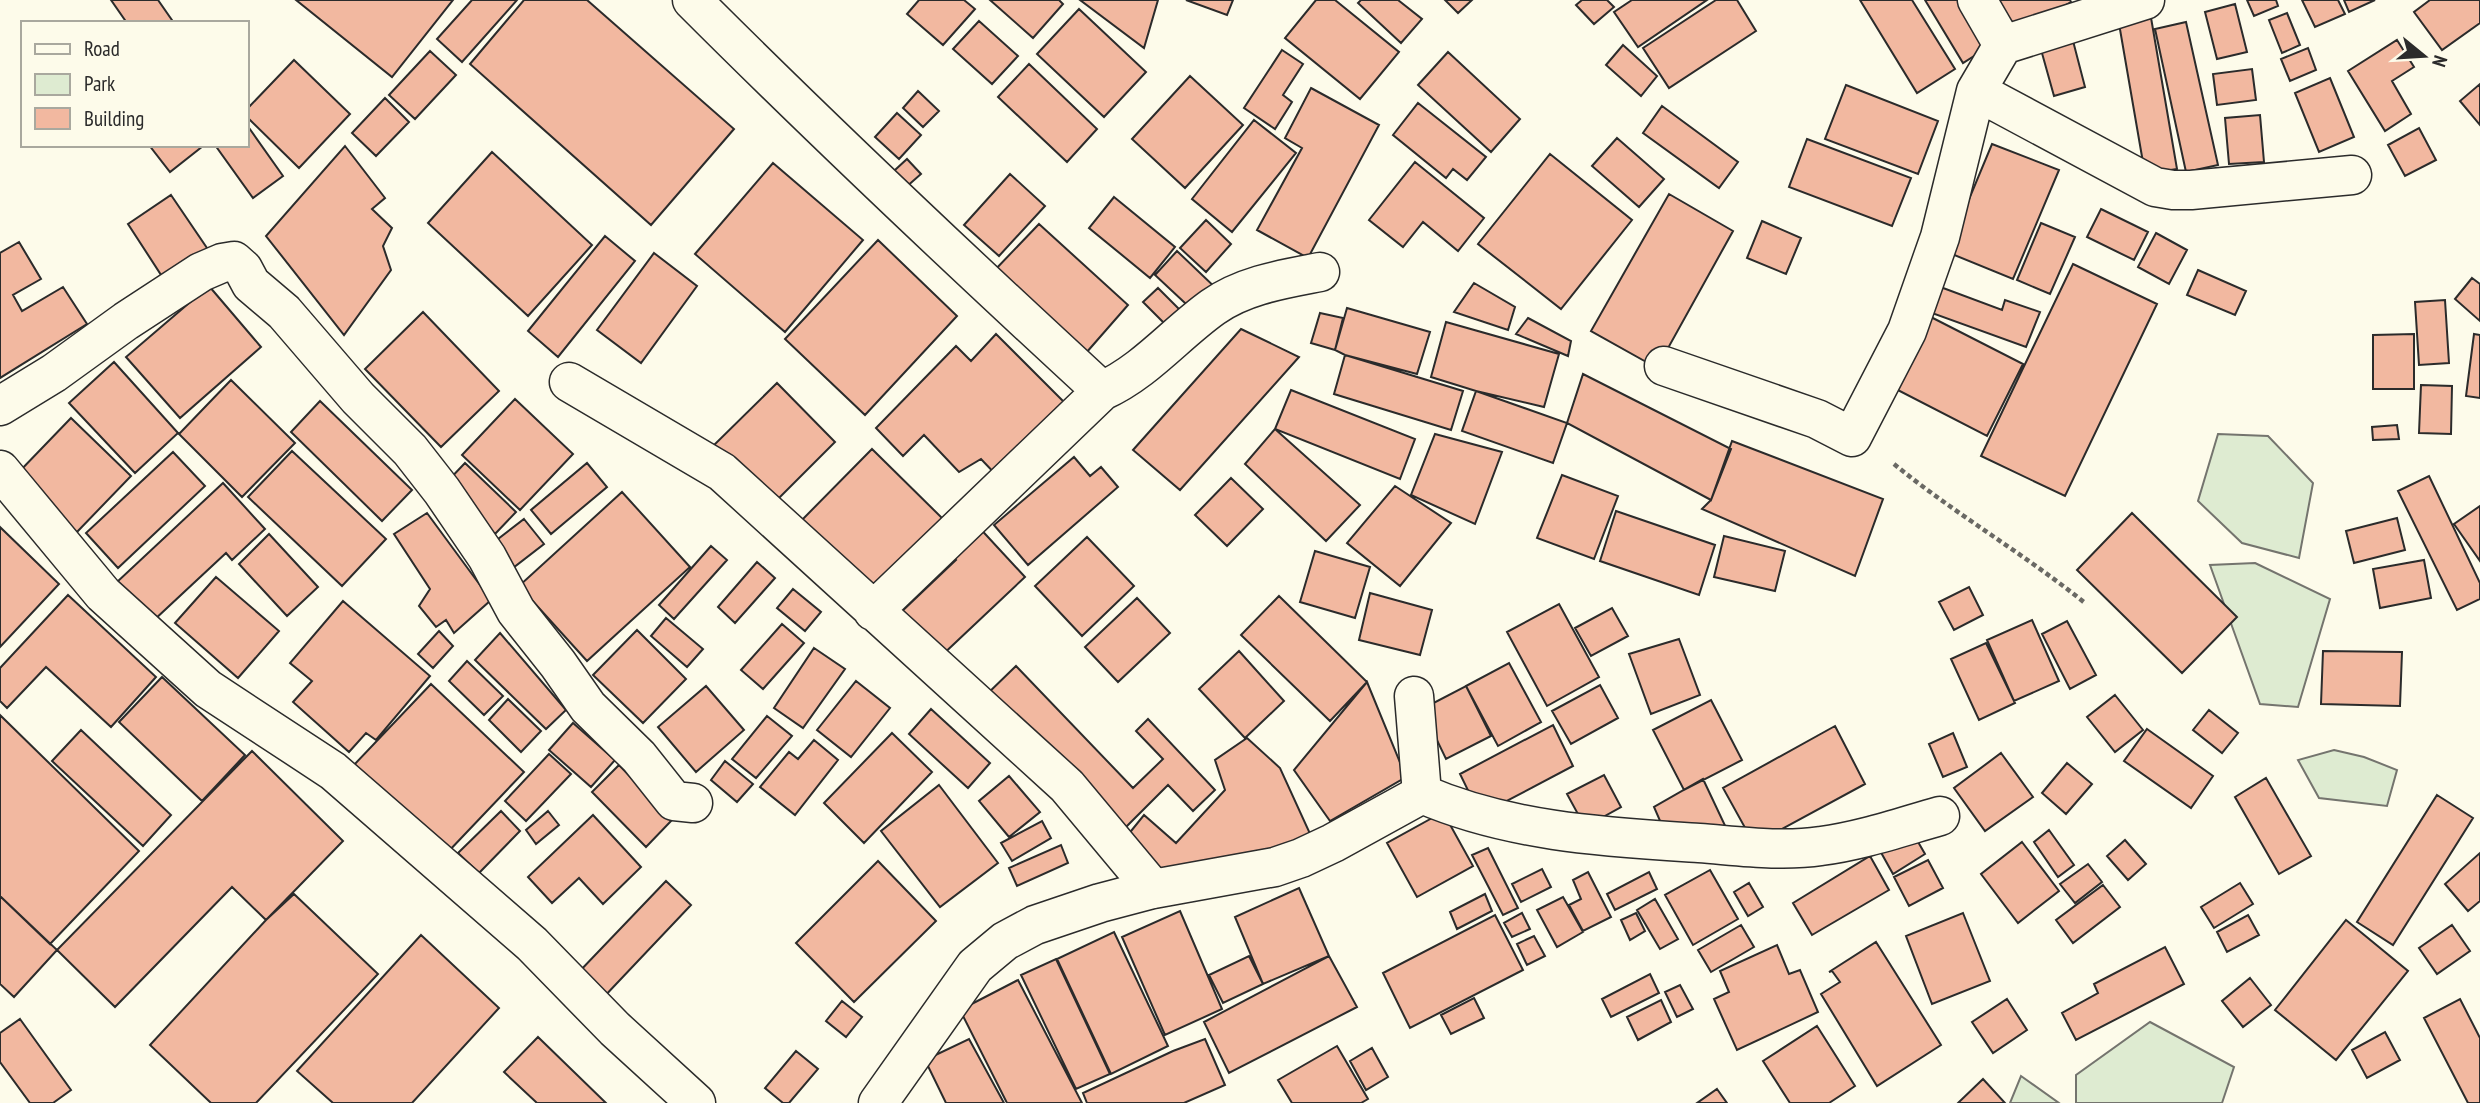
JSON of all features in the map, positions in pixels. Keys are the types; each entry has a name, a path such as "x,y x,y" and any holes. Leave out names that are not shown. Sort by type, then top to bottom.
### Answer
{"street":[{"path":"692,0 951,252 1102,391"},
{"path":"1977,0 2003,45"},
{"path":"1664,366 1816,419 1852,437 1907,331 1940,237 1976,91 2003,45 2145,0"},
{"path":"1976,91 2155,187 2191,190 2353,175"},
{"path":"0,407 201,272 234,261 243,269 251,284 284,312 358,398 410,450 487,557 516,611 588,706 639,757 674,801 693,803"},
{"path":"873,611 1102,391 1135,373 1214,306 1238,292 1320,272"},
{"path":"569,382 722,472 1067,786 1153,889"},
{"path":"0,471 103,594 208,689 333,771 532,944 615,1029 696,1103"},
{"path":"1414,696 1422,793"},
{"path":"878,1103 975,966 1004,942 1035,925 1100,903 1153,889 1275,866 1301,858 1422,793"},
{"path":"1422,793 1458,809 1520,824 1609,837 1789,849 1857,839 1940,816"}],"path":[{"path":"1852,437 1890,461 1937,499 2036,564 2085,603"}],"green space":[{"path":"2218,434 2268,436 2313,483 2299,558 2242,543 2198,501"},
{"path":"2255,563 2330,599 2298,707 2260,704 2210,565"},
{"path":"2334,750 2364,757 2397,770 2387,806 2319,798 2298,760"},
{"path":"2150,1022 2234,1067 2222,1103 2076,1103 2076,1075"},
{"path":"2021,1076 2059,1103 2010,1103"}],"building":[{"path":"111,0 158,0 173,21 126,21"},
{"path":"296,0 453,0 392,77"},
{"path":"472,0 517,0 462,62 437,39"},
{"path":"524,0 587,0 734,129 651,225 470,64"},
{"path":"919,0 964,0 975,9 943,45 907,14"},
{"path":"990,0 1059,0 1063,4 1033,38"},
{"path":"1080,0 1158,0 1144,48"},
{"path":"1186,0 1233,0 1227,15"},
{"path":"1316,0 1335,0 1399,52 1360,99 1285,38"},
{"path":"1361,0 1398,0 1422,19 1401,43 1358,3"},
{"path":"1445,0 1472,0 1458,13"},
{"path":"1582,0 1607,0 1614,7 1594,24 1576,5"},
{"path":"1632,0 1707,0 1638,47 1614,12"},
{"path":"1716,0 1737,0 1756,31 1669,88 1643,48"},
{"path":"1860,0 1912,0 1955,69 1917,93"},
{"path":"1925,0 1970,0 1996,42 1963,63"},
{"path":"1994,0 2070,0 2071,2 2013,35"},
{"path":"2247,0 2276,0 2278,6 2254,16"},
{"path":"2302,0 2338,0 2345,14 2315,27"},
{"path":"2344,0 2375,0 2349,12"},
{"path":"2430,0 2480,0 2480,23 2442,50 2414,12"},
{"path":"2235,4 2247,52 2217,59 2205,12"},
{"path":"2149,6 2177,169 2145,174 2117,12"},
{"path":"1079,9 1146,72 1104,117 1037,54"},
{"path":"2287,13 2300,45 2282,53 2269,20"},
{"path":"979,21 1018,56 992,84 953,49"},
{"path":"2186,22 2218,165 2186,172 2155,29"},
{"path":"2072,37 2085,87 2054,96 2040,46"},
{"path":"2397,40 2414,67 2392,81 2411,114 2385,131 2348,71"},
{"path":"1623,45 1657,76 1641,96 1606,65"},
{"path":"2308,48 2316,70 2290,81 2281,59"},
{"path":"1282,50 1303,64 1283,95 1292,102 1275,129 1244,108"},
{"path":"430,51 456,75 415,119 389,95"},
{"path":"1448,52 1520,119 1491,152 1418,85"},
{"path":"294,60 350,114 299,168 248,118 248,108"},
{"path":"1029,64 1097,129 1067,162 998,97"},
{"path":"2252,69 2256,100 2217,105 2213,74"},
{"path":"1190,76 1243,125 1185,188 1132,139"},
{"path":"2330,78 2354,137 2319,152 2295,93"},
{"path":"2480,84 2480,125 2460,101"},
{"path":"1846,85 1938,121 1918,174 1825,139"},
{"path":"1311,88 1379,125 1308,258 1257,230 1302,148 1285,138"},
{"path":"918,91 939,111 923,127 903,108"},
{"path":"385,98 409,122 376,156 352,133"},
{"path":"1418,103 1486,157 1467,180 1453,169 1446,178 1393,135"},
{"path":"1662,106 1738,162 1719,188 1643,133"},
{"path":"897,113 921,135 899,159 875,137"},
{"path":"2260,115 2264,162 2229,164 2225,118"},
{"path":"1254,120 1296,153 1232,232 1192,199"},
{"path":"248,126 283,176 253,198 216,147 248,147"},
{"path":"2419,128 2436,160 2405,176 2388,145"},
{"path":"1617,138 1664,179 1639,207 1592,166"},
{"path":"1807,139 1911,178 1892,226 1789,187"},
{"path":"1992,144 2059,170 2013,279 1947,252"},
{"path":"345,146 385,198 372,209 392,228 383,246 391,270 344,335 266,236"},
{"path":"151,147 202,147 170,172"},
{"path":"492,152 592,245 528,316 428,223"},
{"path":"1550,154 1632,220 1561,309 1478,244"},
{"path":"907,159 921,174 897,195 884,180"},
{"path":"1415,162 1484,218 1458,251 1423,222 1403,247 1369,220"},
{"path":"773,163 863,240 785,332 695,254"},
{"path":"1010,174 1045,206 999,256 964,225"},
{"path":"1669,194 1733,231 1657,368 1591,331"},
{"path":"171,195 209,251 165,281 128,224"},
{"path":"1114,197 1175,247 1150,278 1089,228"},
{"path":"2101,209 2148,232 2134,260 2087,237"},
{"path":"1206,220 1231,244 1206,272 1180,248"},
{"path":"1762,221 1801,238 1786,274 1747,258"},
{"path":"2041,223 2075,237 2050,294 2017,280"},
{"path":"1039,224 1128,305 1086,353 992,273"},
{"path":"2156,233 2187,250 2169,284 2138,267"},
{"path":"605,236 635,261 558,357 528,331"},
{"path":"878,240 957,316 865,415 785,339"},
{"path":"19,242 41,279 13,295 22,311 63,287 87,324 0,378 0,253"},
{"path":"1177,251 1221,293 1200,317 1155,275"},
{"path":"654,253 697,286 641,363 597,330"},
{"path":"2073,264 2157,304 2065,496 1981,456"},
{"path":"2198,270 2246,291 2235,315 2187,295"},
{"path":"2472,278 2480,284 2480,321 2455,299"},
{"path":"1927,282 2002,310 2005,300 2040,312 2026,347 1918,308"},
{"path":"1474,283 1515,307 1508,330 1454,312"},
{"path":"209,286 261,347 180,418 126,357"},
{"path":"1158,288 1185,315 1171,330 1143,302"},
{"path":"2445,300 2449,363 2419,365 2415,302"},
{"path":"1347,308 1430,332 1417,374 1335,350"},
{"path":"423,312 499,391 441,447 365,369"},
{"path":"1320,313 1343,318 1335,350 1311,343"},
{"path":"1923,313 2023,364 1987,436 1888,385"},
{"path":"1528,318 1571,341 1568,356 1516,334"},
{"path":"1446,322 1559,354 1544,407 1431,377"},
{"path":"1241,329 1299,357 1180,490 1133,450"},
{"path":"996,334 1072,410 1001,480 981,459 959,472 924,435 903,456 876,428 956,346 971,361"},
{"path":"2414,334 2414,389 2373,389 2373,335"},
{"path":"2474,334 2480,335 2480,398 2466,396"},
{"path":"1345,355 1463,391 1451,430 1334,394"},
{"path":"114,362 178,433 135,473 69,403"},
{"path":"1583,374 1731,449 1711,500 1567,423"},
{"path":"231,380 295,443 242,497 179,434"},
{"path":"777,383 835,442 768,509 710,449"},
{"path":"2421,385 2452,386 2451,434 2419,433"},
{"path":"1291,390 1415,439 1400,479 1275,429"},
{"path":"1476,391 1567,423 1553,463 1462,431"},
{"path":"515,399 573,454 520,510 462,455"},
{"path":"320,401 412,490 382,521 291,432"},
{"path":"71,418 131,476 76,533 16,475"},
{"path":"2397,425 2399,439 2373,440 2372,427"},
{"path":"1275,429 1360,505 1326,541 1245,464"},
{"path":"1435,434 1502,452 1475,524 1411,495"},
{"path":"1732,441 1883,499 1855,576 1702,509 1711,500"},
{"path":"872,449 943,519 869,595 797,525"},
{"path":"292,451 386,539 342,586 248,497"},
{"path":"173,452 205,486 118,568 86,533"},
{"path":"1074,457 1090,476 1101,467 1118,487 1028,565 994,525"},
{"path":"465,463 516,512 495,534 444,485"},
{"path":"587,463 607,487 551,534 531,510"},
{"path":"1562,475 1618,496 1594,559 1537,538"},
{"path":"2429,476 2480,583 2480,599 2457,610 2398,491"},
{"path":"1231,478 1263,509 1227,546 1195,515"},
{"path":"223,483 265,529 232,560 226,553 153,621 117,582"},
{"path":"1395,486 1451,523 1400,586 1347,543"},
{"path":"622,492 690,567 587,661 519,586"},
{"path":"2480,506 2480,561 2454,524"},
{"path":"1616,511 1715,545 1699,595 1600,561"},
{"path":"427,513 491,600 454,633 446,620 436,627 419,606 430,589 394,534"},
{"path":"2132,513 2237,617 2182,673 2077,570"},
{"path":"2397,518 2405,550 2354,563 2346,531"},
{"path":"524,519 544,544 509,571 489,546"},
{"path":"975,523 1025,577 938,659 897,616 956,560 947,550"},
{"path":"0,527 59,584 0,647"},
{"path":"269,534 318,587 287,616 239,564"},
{"path":"1724,536 1785,551 1775,591 1714,577"},
{"path":"1087,537 1134,586 1082,636 1035,586"},
{"path":"711,546 727,560 674,619 659,605"},
{"path":"1315,551 1370,567 1355,618 1300,602"},
{"path":"2424,560 2431,598 2380,608 2373,569"},
{"path":"757,562 775,578 735,623 718,607"},
{"path":"216,577 279,631 238,678 175,623"},
{"path":"1969,587 1983,615 1954,630 1939,602"},
{"path":"793,589 821,612 805,631 777,608"},
{"path":"1370,593 1432,610 1420,655 1359,640"},
{"path":"68,595 156,677 111,727 46,667 7,708 0,701 0,668"},
{"path":"1279,596 1367,682 1330,721 1241,635"},
{"path":"1137,598 1170,633 1118,682 1085,647"},
{"path":"343,601 430,676 376,740 366,733 349,752 293,702 312,681 290,663"},
{"path":"1559,604 1599,677 1547,706 1507,632"},
{"path":"1612,608 1628,636 1591,656 1575,628"},
{"path":"666,618 703,649 687,667 651,636"},
{"path":"2032,620 2059,681 2014,701 1987,640"},
{"path":"2067,621 2096,675 2070,689 2042,634"},
{"path":"782,624 804,643 763,689 741,670"},
{"path":"637,630 686,679 643,723 593,675"},
{"path":"439,631 453,646 433,668 418,654"},
{"path":"500,633 566,710 546,729 475,660"},
{"path":"1679,639 1700,695 1651,714 1629,654"},
{"path":"1986,643 2015,703 1979,720 1951,659"},
{"path":"814,648 845,669 803,728 774,708"},
{"path":"1239,651 1284,701 1245,738 1199,689"},
{"path":"2323,651 2402,652 2400,706 2321,704"},
{"path":"467,661 503,696 484,715 449,681"},
{"path":"1509,663 1541,722 1498,746 1466,686"},
{"path":"1016,666 1133,788 1163,759 1136,731 1148,719 1215,790 1193,811 1168,785 1117,836 984,697"},
{"path":"162,677 245,755 202,801 119,722"},
{"path":"856,681 890,708 851,757 817,730"},
{"path":"1367,682 1406,777 1330,821 1294,770"},
{"path":"431,684 524,772 446,854 353,766"},
{"path":"1600,685 1618,718 1571,744 1552,711"},
{"path":"706,686 744,730 696,772 658,727"},
{"path":"1466,686 1491,736 1446,759 1422,709"},
{"path":"2115,695 2143,730 2115,752 2087,717"},
{"path":"508,699 541,731 521,752 489,720"},
{"path":"1711,700 1742,760 1684,790 1653,730"},
{"path":"931,709 990,763 968,788 909,734"},
{"path":"2209,710 2238,733 2222,753 2193,730"},
{"path":"0,715 139,851 50,944 0,896"},
{"path":"767,716 792,736 756,778 732,759"},
{"path":"573,723 615,760 591,787 549,750"},
{"path":"1553,725 1573,766 1480,815 1460,774"},
{"path":"1835,726 1865,784 1754,844 1723,788"},
{"path":"2147,729 2213,776 2191,808 2124,761"},
{"path":"81,730 171,815 143,846 52,761"},
{"path":"892,733 932,772 864,843 824,803"},
{"path":"1953,733 1967,767 1943,777 1929,744"},
{"path":"1247,738 1280,768 1317,849 1170,883 1127,836 1144,815 1176,843 1225,790 1215,760"},
{"path":"814,740 838,760 795,815 760,787 789,752 798,759"},
{"path":"252,751 343,841 266,920 232,887 115,1007 57,950"},
{"path":"2001,753 2033,797 1985,831 1954,788"},
{"path":"549,754 571,774 526,821 505,801"},
{"path":"725,761 753,784 737,802 711,780"},
{"path":"2067,763 2092,784 2066,814 2042,793"},
{"path":"619,765 672,820 646,847 592,792"},
{"path":"1604,775 1621,807 1585,827 1567,794"},
{"path":"1009,776 1040,812 1009,837 979,801"},
{"path":"2266,778 2311,856 2279,874 2235,797"},
{"path":"1703,779 1729,834 1667,837 1654,807"},
{"path":"939,785 998,863 940,907 881,831"},
{"path":"2437,795 2473,818 2393,945 2357,922"},
{"path":"501,811 520,831 479,873 458,853"},
{"path":"548,811 559,825 536,844 526,830"},
{"path":"1443,812 1473,866 1417,897 1387,843"},
{"path":"593,815 641,867 603,904 579,878 552,903 528,877"},
{"path":"1042,821 1051,838 1012,861 1001,843"},
{"path":"1910,828 1925,854 1893,874 1878,847"},
{"path":"2049,830 2074,865 2058,877 2034,842"},
{"path":"2125,840 2146,864 2128,880 2107,856"},
{"path":"2022,842 2059,891 2018,923 1981,874"},
{"path":"1061,845 1068,863 1017,886 1009,868"},
{"path":"1488,848 1518,908 1503,915 1472,855"},
{"path":"2480,853 2480,901 2468,911 2445,884"},
{"path":"1870,856 1889,890 1812,935 1793,903"},
{"path":"1928,860 1943,888 1909,906 1894,877"},
{"path":"878,861 936,921 854,1002 796,943"},
{"path":"2088,864 2102,882 2075,903 2060,884"},
{"path":"1542,869 1551,887 1521,902 1512,884"},
{"path":"1710,870 1738,919 1693,945 1665,895"},
{"path":"1588,872 1611,917 1583,931 1569,905 1581,899 1573,880"},
{"path":"1649,872 1657,889 1615,910 1607,894"},
{"path":"666,881 691,905 601,1000 576,975"},
{"path":"1749,883 1763,907 1748,916 1734,892"},
{"path":"2240,883 2253,904 2214,928 2201,907"},
{"path":"2103,885 2120,907 2073,943 2056,920"},
{"path":"1299,888 1329,956 1263,984 1235,917"},
{"path":"294,894 378,974 256,1103 211,1103 150,1045 266,920"},
{"path":"1485,894 1492,911 1457,929 1450,912"},
{"path":"0,896 57,950 14,997 0,984"},
{"path":"1563,897 1583,932 1557,947 1537,910"},
{"path":"1655,899 1678,939 1660,949 1637,910"},
{"path":"1180,911 1222,1009 1165,1035 1122,937"},
{"path":"1522,913 1530,929 1512,937 1504,923"},
{"path":"1636,913 1645,931 1630,940 1621,920"},
{"path":"1963,913 1990,981 1932,1004 1906,936"},
{"path":"1495,915 1523,970 1410,1028 1383,973"},
{"path":"2248,915 2259,935 2227,952 2217,932"},
{"path":"2346,920 2408,971 2336,1060 2275,1010"},
{"path":"1741,925 1754,947 1711,972 1698,950"},
{"path":"2452,925 2470,951 2437,974 2419,948"},
{"path":"1114,932 1168,1046 1111,1074 1057,959"},
{"path":"421,935 499,1008 412,1103 333,1103 297,1071"},
{"path":"1534,936 1545,956 1527,965 1517,944"},
{"path":"1876,942 1941,1045 1877,1086 1821,994 1840,982 1832,971 1829,972"},
{"path":"1777,945 1789,974 1800,970 1818,1012 1737,1050 1714,999 1729,992 1720,971"},
{"path":"2165,947 2184,984 2076,1040 2062,1013 2098,993 2094,984"},
{"path":"1249,956 1263,984 1223,1003 1209,975"},
{"path":"1329,956 1357,1007 1229,1073 1204,1022"},
{"path":"1056,959 1110,1074 1076,1089 1021,975"},
{"path":"1650,974 1659,993 1611,1017 1602,999"},
{"path":"2250,978 2271,1005 2243,1027 2222,1001"},
{"path":"1018,980 1082,1103 1007,1103 960,1010"},
{"path":"1680,985 1693,1009 1677,1017 1665,992"},
{"path":"1474,998 1484,1018 1451,1034 1441,1015"},
{"path":"2007,999 2027,1030 1993,1053 1972,1022"},
{"path":"2460,999 2480,1038 2480,1103 2468,1103 2424,1018"},
{"path":"1661,1000 1671,1022 1638,1040 1627,1017"},
{"path":"842,1001 862,1017 846,1037 826,1021"},
{"path":"20,1019 71,1090 53,1103 30,1103 0,1062 0,1033"},
{"path":"1817,1026 1855,1086 1829,1103 1790,1103 1763,1061"},
{"path":"2385,1032 2400,1060 2367,1078 2352,1050"},
{"path":"538,1037 606,1103 537,1103 504,1072"},
{"path":"969,1039 1004,1103 946,1103 925,1060"},
{"path":"1205,1039 1225,1085 1184,1103 1087,1103 1083,1093"},
{"path":"1337,1046 1368,1099 1361,1103 1292,1103 1278,1080"},
{"path":"1372,1048 1388,1077 1366,1090 1350,1061"},
{"path":"796,1051 818,1069 789,1103 783,1103 765,1088"},
{"path":"1983,1079 2005,1103 1958,1103"},
{"path":"1717,1089 1727,1103 1697,1103"}]}
